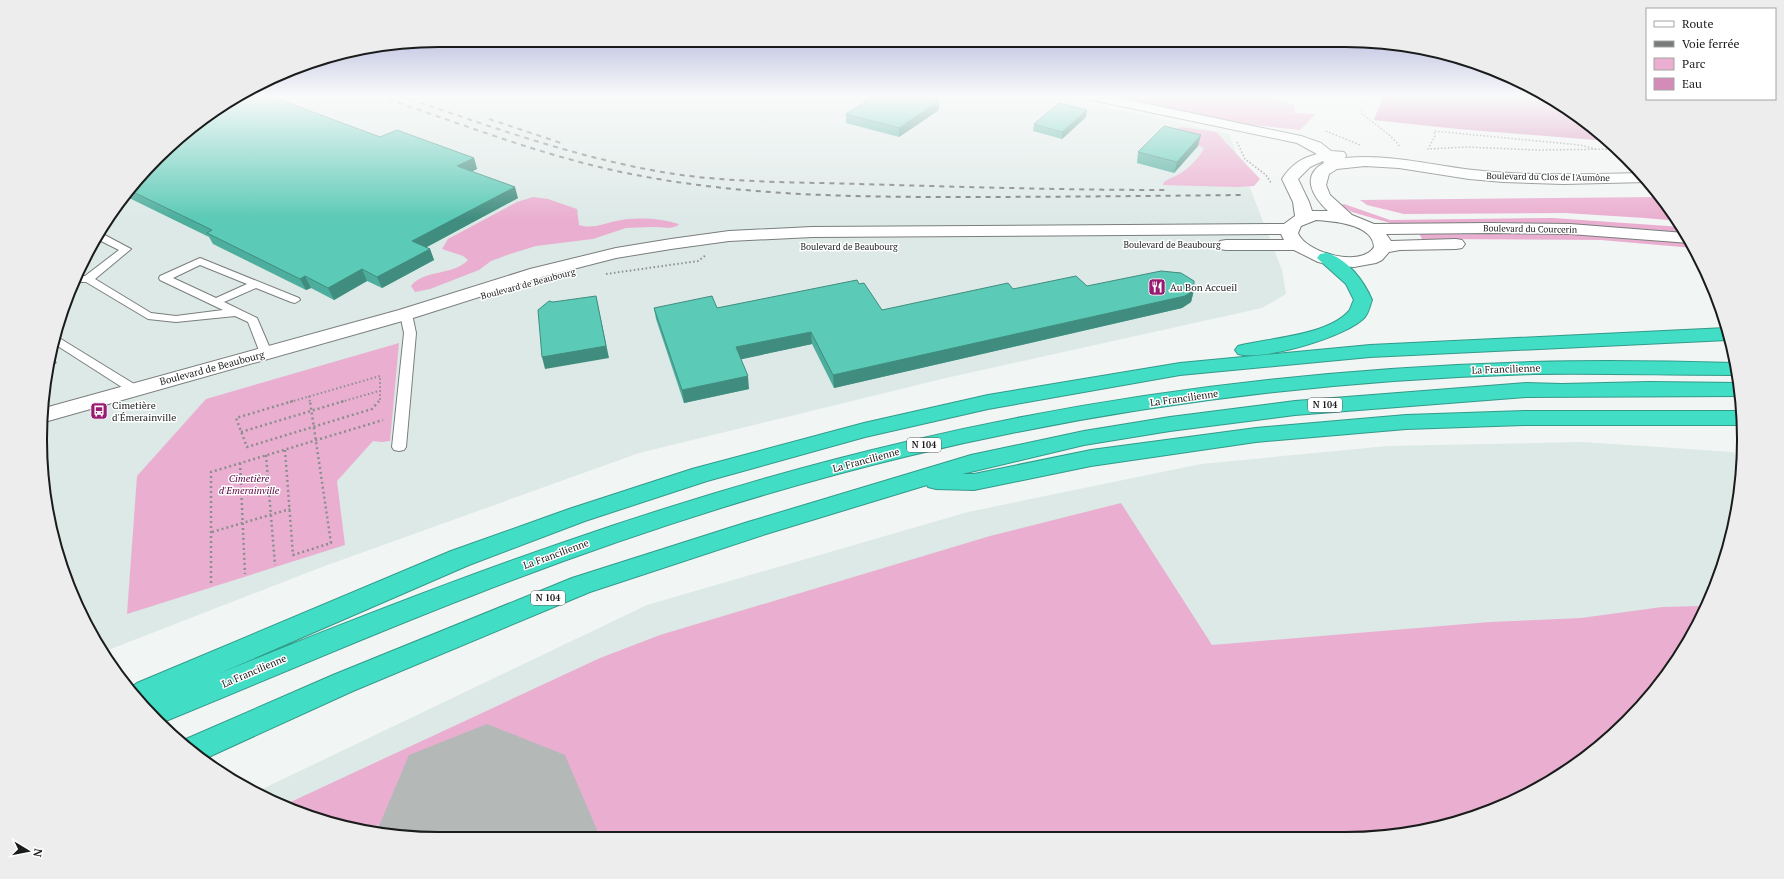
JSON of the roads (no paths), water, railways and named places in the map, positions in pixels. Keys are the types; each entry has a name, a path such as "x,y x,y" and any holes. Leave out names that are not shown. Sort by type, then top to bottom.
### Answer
{"highway":[{"path":"1180,369 1203,357 1307,338 1334,330 1348,323 1362,308 1363,301 1361,292 1356,284 1326,258"},
{"path":"142,695 460,558 577,515 700,474 864,430 973,405 1046,391 1180,369 1370,351 1723,334"},
{"name":"La Francilienne","path":"157,712 277,661 462,588 575,547 744,493 918,446 1070,416 1279,385 1396,374 1515,369 1641,367 1730,369"},
{"name":"N 104","path":"197,748 343,682 581,585 758,528 971,463 1084,438 1170,424 1295,408 1526,390 1734,390"},
{"path":"1661,417 1709,430 1737,432"},
{"path":"918,480 974,482 1091,458 1180,444 1406,422 1524,418 1736,418"}],"main road":[{"path":"1256,137 1287,156 1326,159"},
{"path":"1287,137 1301,140 1321,150 1326,159 1318,179 1319,186 1329,202 1346,218"},
{"path":"1287,156 1290,178 1297,196 1302,203 1304,211 1303,217"},
{"name":"Boulevard du Clos de l'Aumône","path":"1287,156 1302,164 1326,159 1350,162 1399,156 1462,174 1514,179 1637,178"},
{"path":"1323,215 1346,218 1371,229 1383,242 1381,253 1367,260 1355,262 1326,258 1310,253 1298,245 1289,234 1289,229 1296,220 1303,217 1323,215"},
{"name":"Boulevard de Beaubourg","path":"48,414 406,314 517,279 576,263 652,246 729,236 812,232 1289,229"},
{"name":"Boulevard du Courcerin","path":"1371,229 1563,229 1681,237"},
{"name":"Boulevard du Courcerin","path":"1383,248 1436,244 1581,245 1689,252"},
{"name":"Boulevard de Beaubourg","path":"406,314 473,299 586,269 638,259 706,250 773,247 1298,245"}],"lane":[{"path":"81,279 88,279 126,249 103,238"},
{"path":"266,354 253,320 164,278 200,261 294,300"},
{"path":"88,279 148,316 176,319 236,312"},
{"path":"216,302 256,284"},
{"path":"399,447 410,333 406,314"},
{"path":"59,342 135,390"}],"water":[{"path":"1558,137 1594,137 1598,140"}],"railway":[{"path":"498,137 567,159 631,174 671,181 750,191 831,195 951,197 1242,195"},
{"path":"523,137 566,150 634,167 716,179 1014,188 1169,190"},
{"path":"543,137 561,143"}],"place":[{"name":"Au Bon Accueil","path":"1157,287"},
{"name":"Cimetière d'Émerainville","path":"99,411"}],"park label":[{"name":"Cimetière d'Emerainville","path":"249,484"}]}
